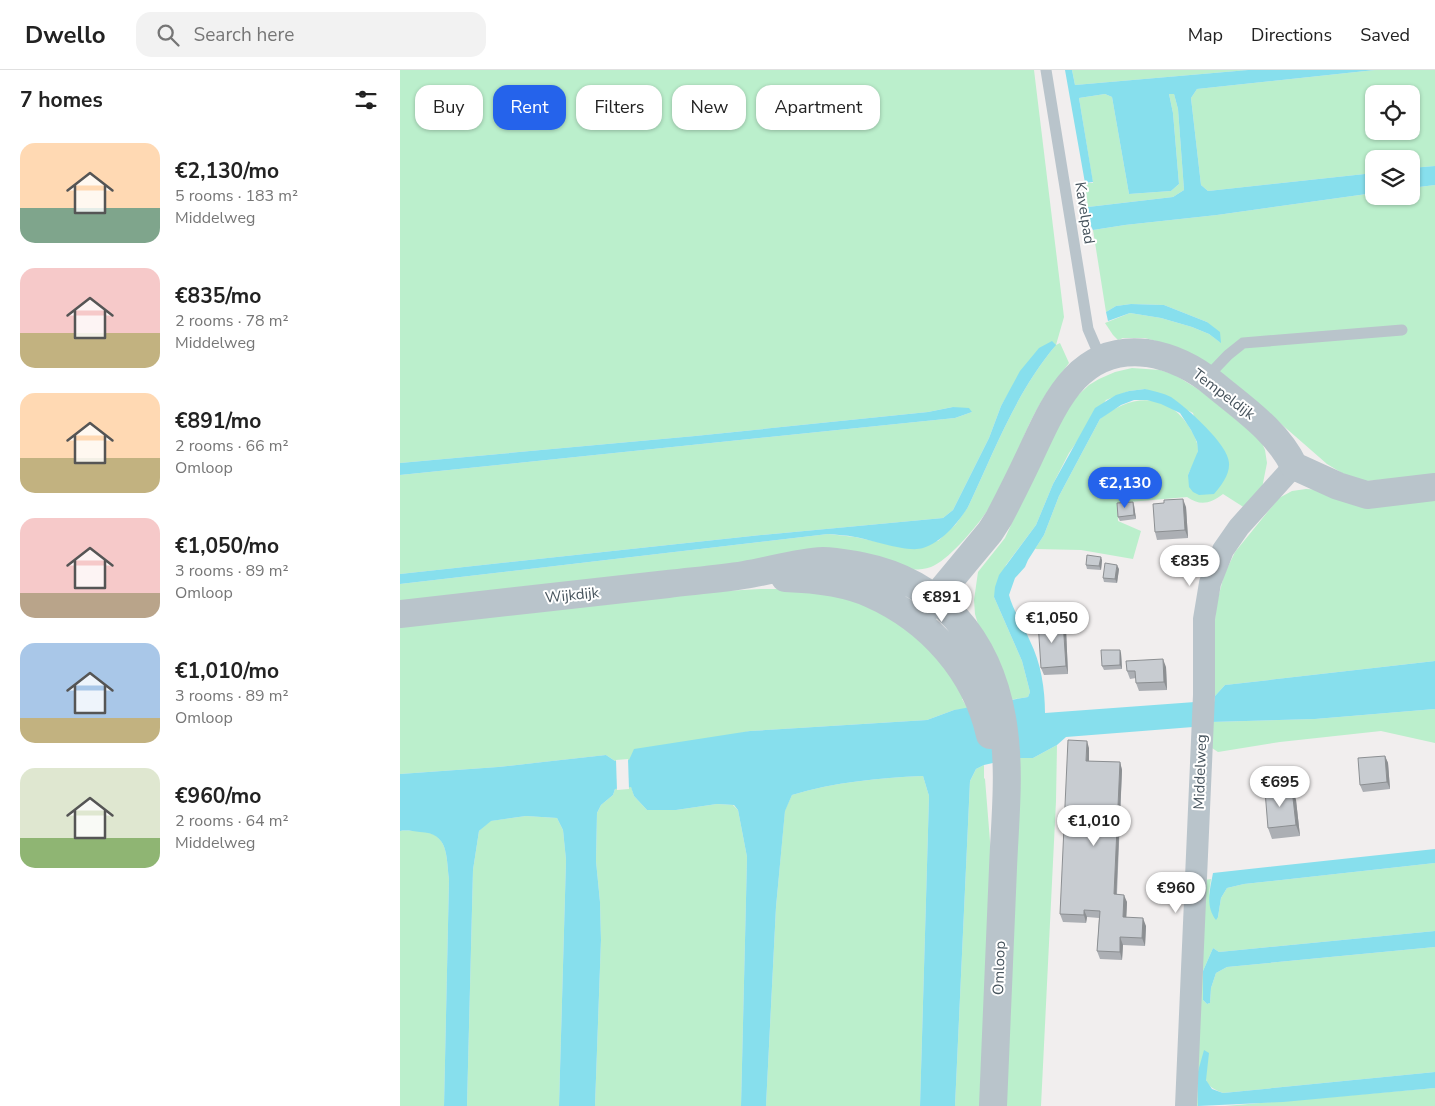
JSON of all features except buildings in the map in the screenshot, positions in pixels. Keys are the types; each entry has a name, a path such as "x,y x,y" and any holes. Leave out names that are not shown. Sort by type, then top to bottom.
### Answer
{"street":[{"name":"Tempeldijk","path":"916,620 990,532 999,518 1054,405 1063,391 1083,369 1101,359 1122,353 1138,352 1153,354 1171,359 1206,378 1262,423 1287,452 1294,466"},
{"path":"1294,466 1338,486 1367,494 1435,487"},
{"name":"Middelweg","path":"1186,1106 1204,695 1204,618 1210,583 1223,550 1239,527 1294,466"},
{"name":"Wijkdijk","path":"400,614 744,576 823,561 876,569 903,578 934,598"},
{"name":"Wijkdijk","path":"744,576 806,578 848,587 870,594 898,608 916,620"},
{"name":"Omloop","path":"934,598 969,634 984,659 986,693"},
{"name":"Omloop","path":"916,620 943,645 986,693 1002,720 1004,831 993,1106"}],"lane":[{"name":"Kavelpad","path":"1046,70 1088,328 1101,359"},
{"path":"1206,378 1228,355 1243,343 1402,330"}],"green space":[{"path":"400,70 1034,70 1064,317 1056,345 1008,394 1001,406 989,438 953,510 943,518 761,535 400,574 400,475 955,418 972,412 953,407 928,412 695,436 400,463"},
{"path":"1072,70 1248,70 1075,85"},
{"path":"1375,70 1435,70 1435,166 1420,167 1420,150 1365,150 1365,174 1208,191 1201,185 1191,98 1197,89"},
{"path":"1105,94 1112,97 1129,194 1171,191 1179,184 1173,113 1169,94 1174,94 1178,109 1184,190 1173,197 1088,207 1085,183 1093,183 1079,98"},
{"path":"1435,185 1435,475 1366,481 1347,476 1327,464 1234,383 1163,343 1145,338 1123,338 1118,340 1105,323 1130,313 1161,318 1192,327 1209,334 1220,342 1207,322 1164,305 1131,304 1116,306 1106,312 1093,230 1365,194 1365,205 1420,205 1420,187"},
{"path":"1060,343 1069,363 1036,411 1000,491 988,511 969,534 949,555 931,567 924,569 400,602 400,584 828,534 855,537 887,544 938,541 956,524 968,507 1017,402 1056,345"},
{"path":"1132,368 1160,370 1175,375 1201,391 1260,439 1265,450 1267,463 1262,488 1245,508 1223,494 1205,503 1196,502 1187,497 1118,503 1118,521 1141,531 1133,559 1081,550 1035,549 1044,535 1059,496 1100,419 1111,411 1135,401 1158,402 1169,406 1179,414 1188,425 1198,447 1197,456 1188,475 1214,494 1193,413 1145,389 1129,391 1106,400 1069,453 1053,484 1036,525 1006,565 994,597 1022,661 1030,692 1028,697 1009,700 980,631 975,614 974,600 978,572 1005,538 1062,419 1074,399 1089,385 1099,379 1115,372"},
{"path":"1306,489 1435,497 1435,661 1225,685 1215,696 1211,677 1216,606 1224,575 1235,552 1279,498 1292,491"},
{"path":"798,589 825,592 848,598 878,611 907,630 932,652 951,676 968,709 954,710 927,720 750,731 629,760 615,761 606,755 498,767 400,774 400,625 687,593"},
{"path":"1435,709 1435,743 1381,731 1280,742 1218,752 1209,746 1212,722 1315,719"},
{"path":"1057,745 1041,1106 1005,1106 1015,758 1033,758"},
{"path":"984,765 992,866 982,1106 955,1106 970,781 976,769"},
{"path":"923,776 929,796 920,1106 766,1106 776,907 785,810 792,795 857,781"},
{"path":"631,786 634,796 647,810 676,810 717,804 733,805 738,810 747,857 741,1106 595,1106 601,940 596,861 597,813 601,805 613,795 615,789"},
{"path":"526,816 557,818 563,830 566,860 559,1106 467,1106 473,870 479,831 490,821"},
{"path":"400,831 420,831 436,836 441,841 446,854 449,879 444,1106 400,1106"},
{"path":"1435,863 1435,931 1219,952 1213,948 1203,971 1203,1000 1207,1004 1210,1003 1211,988 1216,973 1227,967 1435,947 1435,1072 1223,1093 1211,1087 1206,1080 1207,1057 1197,1075 1198,1106 1190,1106 1204,880 1211,879 1209,893 1218,917 1221,898 1227,888 1244,884"},
{"path":"1435,1088 1435,1106 1225,1106"}],"water":[{"path":"1065,70 1072,70 1075,85 1248,70 1375,70 1197,89 1191,98 1201,185 1208,191 1365,174 1365,194 1093,230 1088,220 1088,207 1173,197 1184,190 1178,109 1174,94 1169,94 1173,113 1179,184 1171,191 1129,194 1112,97 1105,94 1079,98 1093,182 1085,183"},
{"path":"1435,166 1435,185 1420,187 1420,167"},
{"path":"1131,304 1164,305 1207,322 1220,332 1221,343 1209,334 1161,318 1130,313 1108,321 1106,312 1116,306"},
{"path":"1052,341 1056,345 1017,402 968,507 943,537 923,548 899,548 852,536 828,534 400,584 400,574 761,535 943,518 953,510 989,438 1001,406 1020,371 1039,348"},
{"path":"1145,389 1171,397 1215,437 1227,455 1229,463 1227,476 1222,484 1214,494 1199,495 1189,487 1188,475 1198,451 1197,442 1180,413 1147,400 1134,400 1121,405 1100,419 1059,496 1044,535 1025,567 1015,578 1009,595 1013,607 1028,635 1040,667 1045,713 1195,702 1193,727 1066,737 1057,745 1033,758 1015,758 984,765 976,769 970,781 955,1106 920,1106 929,796 923,776 857,781 792,795 785,811 776,907 766,1106 741,1106 747,857 738,810 734,805 717,804 676,810 647,810 634,796 631,787 615,789 613,795 601,805 597,813 596,861 601,940 595,1106 559,1106 566,860 563,830 557,818 526,816 491,821 479,831 473,870 467,1106 444,1106 449,879 446,854 441,841 429,833 400,831 400,774 498,767 606,755 615,761 629,760 634,749 750,731 927,720 954,710 1028,697 1030,692 1022,661 994,597 999,575 1036,525 1053,484 1095,408 1116,395"},
{"path":"953,407 969,408 972,412 955,418 400,475 400,463 695,436 928,412"},
{"path":"1435,661 1435,709 1315,719 1211,722 1215,696 1225,685"},
{"path":"1435,849 1435,863 1244,884 1227,888 1221,898 1216,920 1210,909 1209,897 1213,873"},
{"path":"1435,931 1435,947 1227,967 1216,973 1211,988 1210,1003 1207,1004 1203,1000 1203,971 1213,948 1219,952"},
{"path":"1204,1050 1209,1053 1206,1080 1212,1089 1223,1093 1435,1072 1435,1088 1283,1102 1198,1106 1197,1075"}],"pier":[{"path":"628,759 629,789 617,790 616,760"}]}
